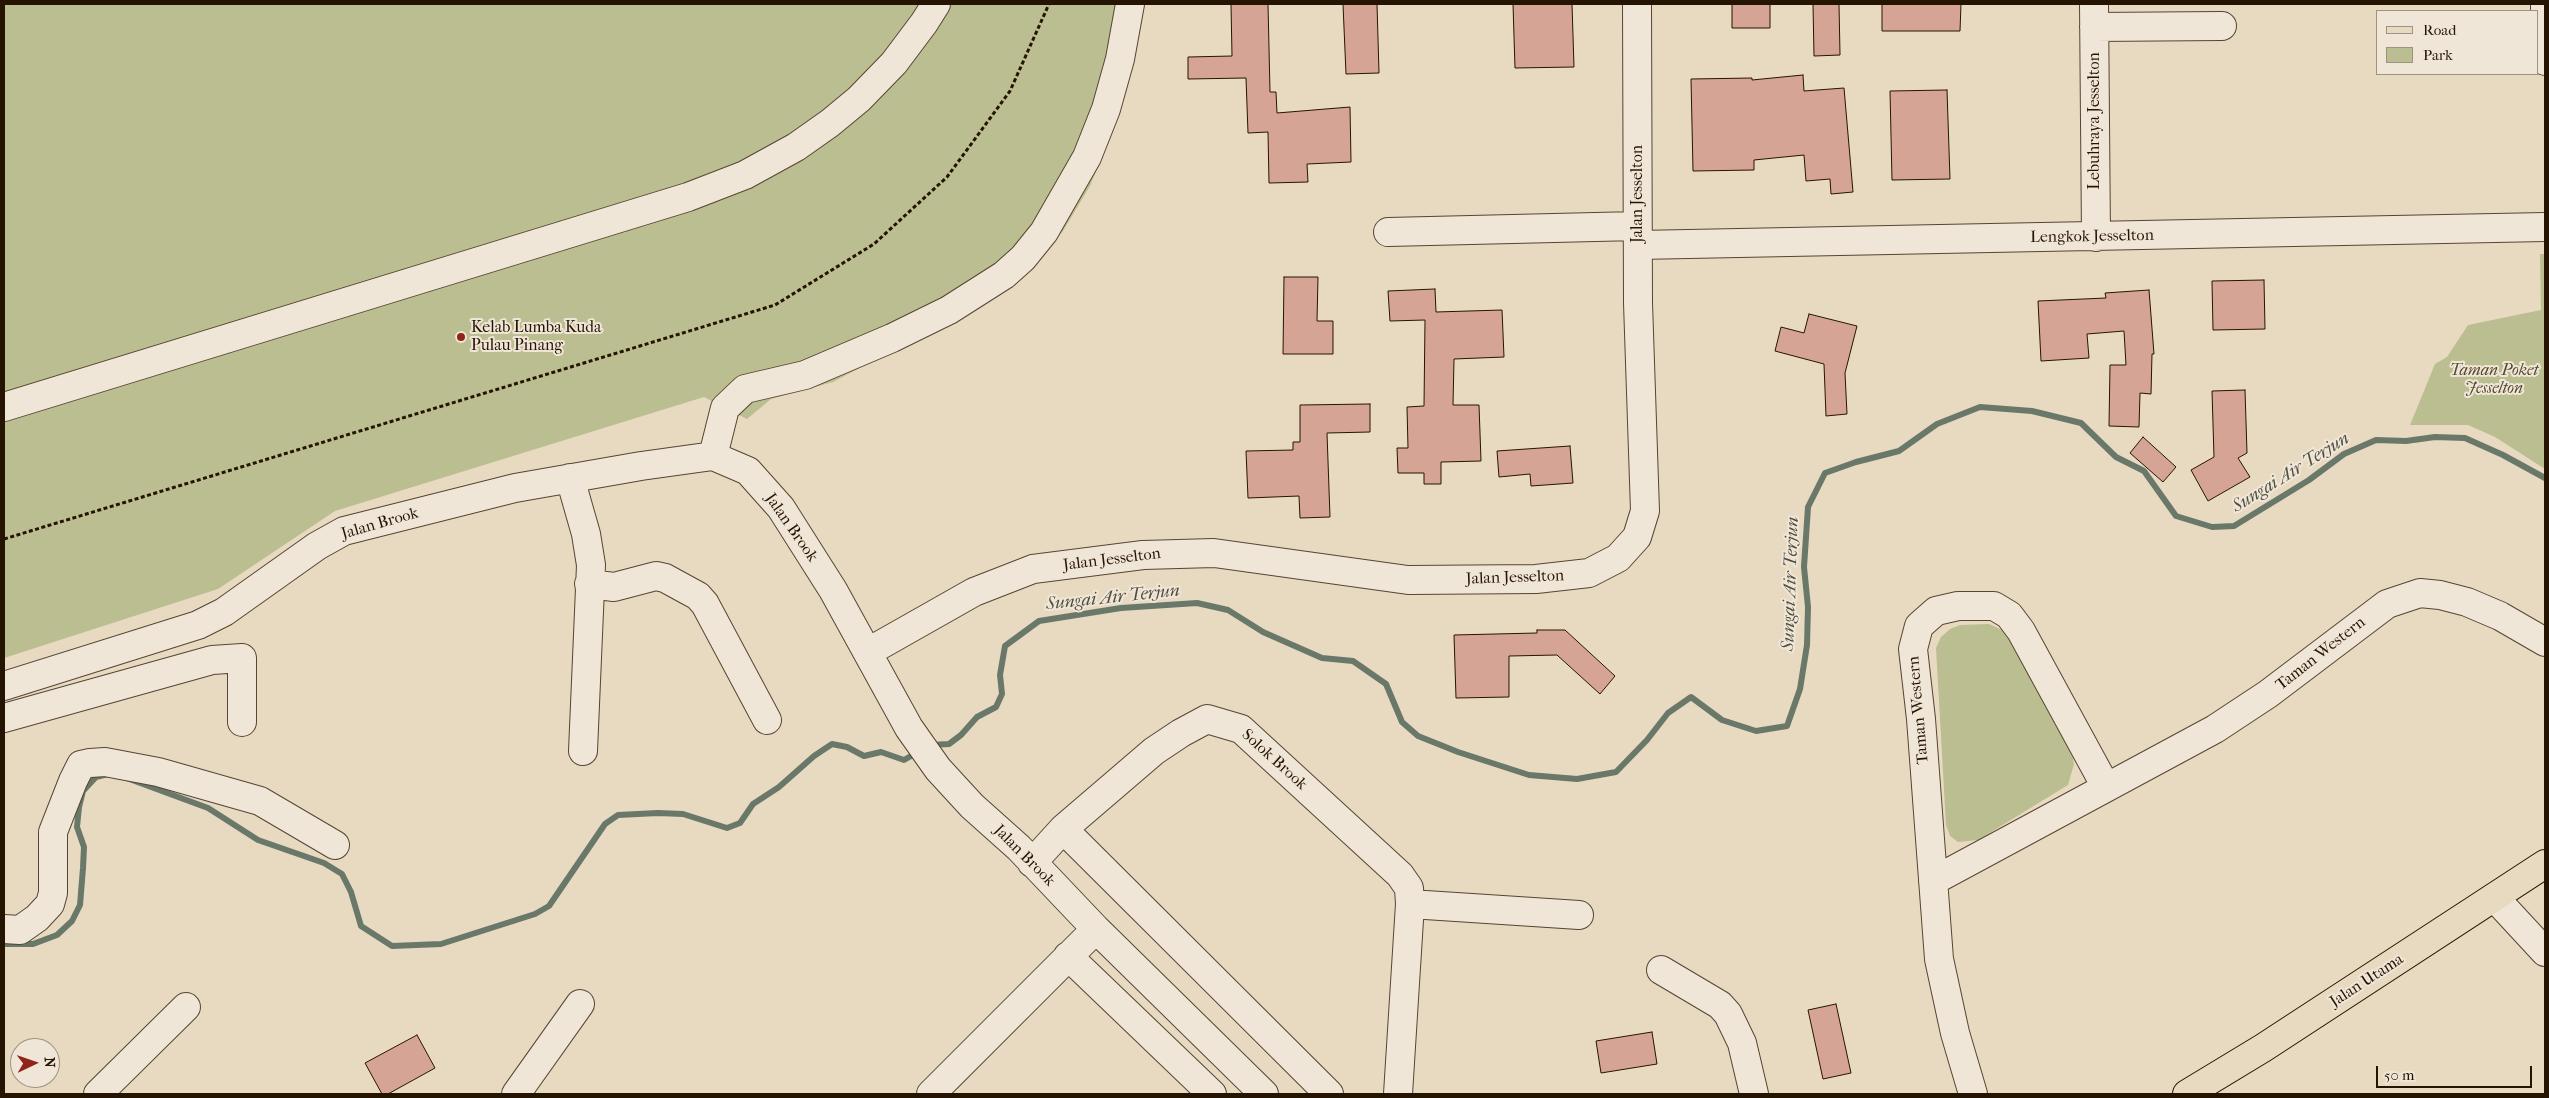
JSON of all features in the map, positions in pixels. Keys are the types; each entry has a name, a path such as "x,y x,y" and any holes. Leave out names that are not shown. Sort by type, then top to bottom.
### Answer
{"main road":[{"name":"Jalan Utama","path":"2187,1094 2201,1088 2545,864"}],"street":[{"path":"4,407 688,197 745,175 796,147 830,124 859,99 894,63 936,4"},
{"path":"713,456 725,408 745,389 806,375 892,338 949,310 1004,274 1024,258 1044,232 1087,157 1108,101 1120,59 1130,4"},
{"name":"Jalan Jesselton","path":"868,652 974,592 1033,569 1142,555 1214,553 1408,580 1536,580 1589,573 1618,558 1637,537 1645,511 1638,236 1637,4"},
{"path":"2544,4 2545,61"},
{"path":"2094,16 2222,26"},
{"name":"Lebuhraya Jesselton","path":"2094,16 2096,237"},
{"name":"Lengkok Jesselton","path":"1388,232 1638,236 2096,237 2545,227"},
{"name":"Jalan Brook","path":"4,686 198,625 224,612 317,546 344,531 463,500 570,478 713,456 748,471 781,508 833,590 909,728 938,768 972,806 1032,863 1096,929 1264,1094"},
{"path":"570,478 586,534 591,565 583,751"},
{"path":"589,584 614,587 656,576 665,578 698,596 705,604 767,720"},
{"name":"Taman Western","path":"1933,881 2215,729 2268,694 2387,604 2407,596 2420,593 2440,594 2467,602 2500,616 2545,642"},
{"name":"Taman Western","path":"1974,1094 1955,1034 1939,960 1921,720 1913,650 1919,626 1936,611 1958,606 1994,606 2009,615 2021,631 2106,787"},
{"path":"4,718 212,660 242,658 242,722"},
{"name":"Solok Brook","path":"1032,863 1063,829 1154,751 1207,719 1241,729 1400,875 1409,888 1410,904 1398,1094"},
{"path":"4,929 20,930 50,904 54,832 73,781 82,765 105,762 158,772 260,801 335,845"},
{"path":"1063,829 1329,1094"},
{"path":"2495,898 2545,952"},
{"path":"1410,904 1579,915"},
{"path":"930,1094 1096,929"},
{"path":"1068,956 1212,1094"},
{"path":"1661,970 1720,1005 1728,1014 1742,1043 1754,1094"},
{"path":"516,1094 580,1004"},
{"path":"98,1094 186,1007"}],"path":[{"path":"4,539 775,305 874,244 947,177 1010,92 1049,4"}],"green space":[{"name":"Kelab Lumba Kuda Pulau Pinang","path":"4,4 1141,4 1129,69 1115,124 1090,186 1063,231 1036,264 1004,292 833,382 771,399 747,419 704,397 335,511 218,589 4,658"},
{"name":"Taman Poket Jesselton","path":"2540,254 2545,254 2545,469 2495,437 2468,425 2410,425 2435,364 2447,357 2468,325 2541,310"},
{"path":"1989,624 2002,630 2014,640 2072,753 2074,764 2068,785 1978,840 1958,842 1950,836 1946,825 1936,648 1941,637 1950,629 1960,625"}],"building":[{"path":"1231,4 1268,4 1270,92 1276,92 1277,113 1350,107 1351,162 1307,164 1308,182 1269,183 1268,132 1248,133 1246,78 1188,79 1188,57 1232,56"},
{"path":"1343,4 1377,4 1379,73 1346,74"},
{"path":"1513,4 1572,4 1574,67 1515,68"},
{"path":"1732,4 1770,4 1770,28 1732,28"},
{"path":"1813,4 1839,4 1840,55 1814,56"},
{"path":"1882,4 1961,4 1960,31 1882,31"},
{"path":"1803,75 1804,91 1844,88 1853,192 1831,194 1830,179 1806,181 1804,155 1754,160 1754,170 1693,171 1691,79 1752,78 1752,80"},
{"path":"1947,90 1950,179 1892,180 1890,91"},
{"path":"1284,277 1318,277 1317,321 1333,321 1333,354 1283,354"},
{"path":"2264,280 2265,329 2213,330 2212,281"},
{"path":"1435,289 1436,312 1502,310 1504,357 1454,359 1453,405 1479,405 1481,461 1441,462 1441,484 1424,484 1424,473 1398,473 1397,448 1408,448 1407,407 1424,406 1425,320 1390,321 1388,291"},
{"path":"2149,290 2154,354 2152,354 2151,394 2140,393 2139,427 2109,426 2110,365 2126,365 2124,331 2087,334 2089,358 2041,361 2038,301 2106,298 2105,293"},
{"path":"1809,314 1857,326 1845,373 1847,414 1826,416 1824,364 1775,351 1781,327 1804,333"},
{"path":"2245,390 2247,453 2238,458 2250,477 2208,501 2191,470 2214,457 2212,391"},
{"path":"1370,404 1370,432 1327,433 1330,517 1300,518 1299,496 1248,498 1246,451 1293,450 1293,442 1300,442 1300,405"},
{"path":"2143,437 2176,467 2163,482 2130,453"},
{"path":"1570,446 1573,483 1531,486 1530,474 1499,477 1497,451"},
{"path":"1537,630 1565,630 1615,676 1600,694 1557,655 1509,656 1509,697 1456,698 1454,635 1537,633"},
{"path":"1836,1004 1851,1073 1823,1079 1808,1010"},
{"path":"1652,1032 1657,1064 1601,1073 1596,1041"},
{"path":"417,1035 435,1068 388,1094 382,1094 365,1063"}],"waterway":[{"name":"Sungai Air Terjun","path":"931,745 949,744 961,735 977,717 996,707 1002,694 1000,675 1005,646 1039,621 1121,608 1197,603 1228,610 1263,632 1322,658 1353,661 1386,684 1402,722 1418,736 1458,752 1529,775 1577,779 1616,772 1647,740 1668,713 1691,697 1722,720 1756,731 1787,726 1800,689 1807,645 1808,607 1804,567 1808,507 1825,473 1856,462 1899,451 1937,424 1980,407 2032,411 2081,423 2116,457 2144,471 2176,516 2212,527 2234,526 2309,480 2344,454 2376,440 2406,441 2435,437 2465,438 2503,455 2545,478"},
{"name":"Sungai Air Terjun","path":"124,777 208,808 258,840 324,863 342,874 351,892 361,926 392,946 441,944 535,914 549,906 605,824 618,815 683,814 727,828 740,823 753,804 779,787 814,756 832,744 847,747 864,756 881,752 904,760 918,752"},
{"name":"Sungai Air Terjun","path":"4,944 33,944 57,935 72,921 80,905 83,868 84,847 77,827 79,807 83,791 96,777 108,774"}],"place":[{"name":"Kelab Lumba Kuda Pulau Pinang","path":"461,337"}]}
